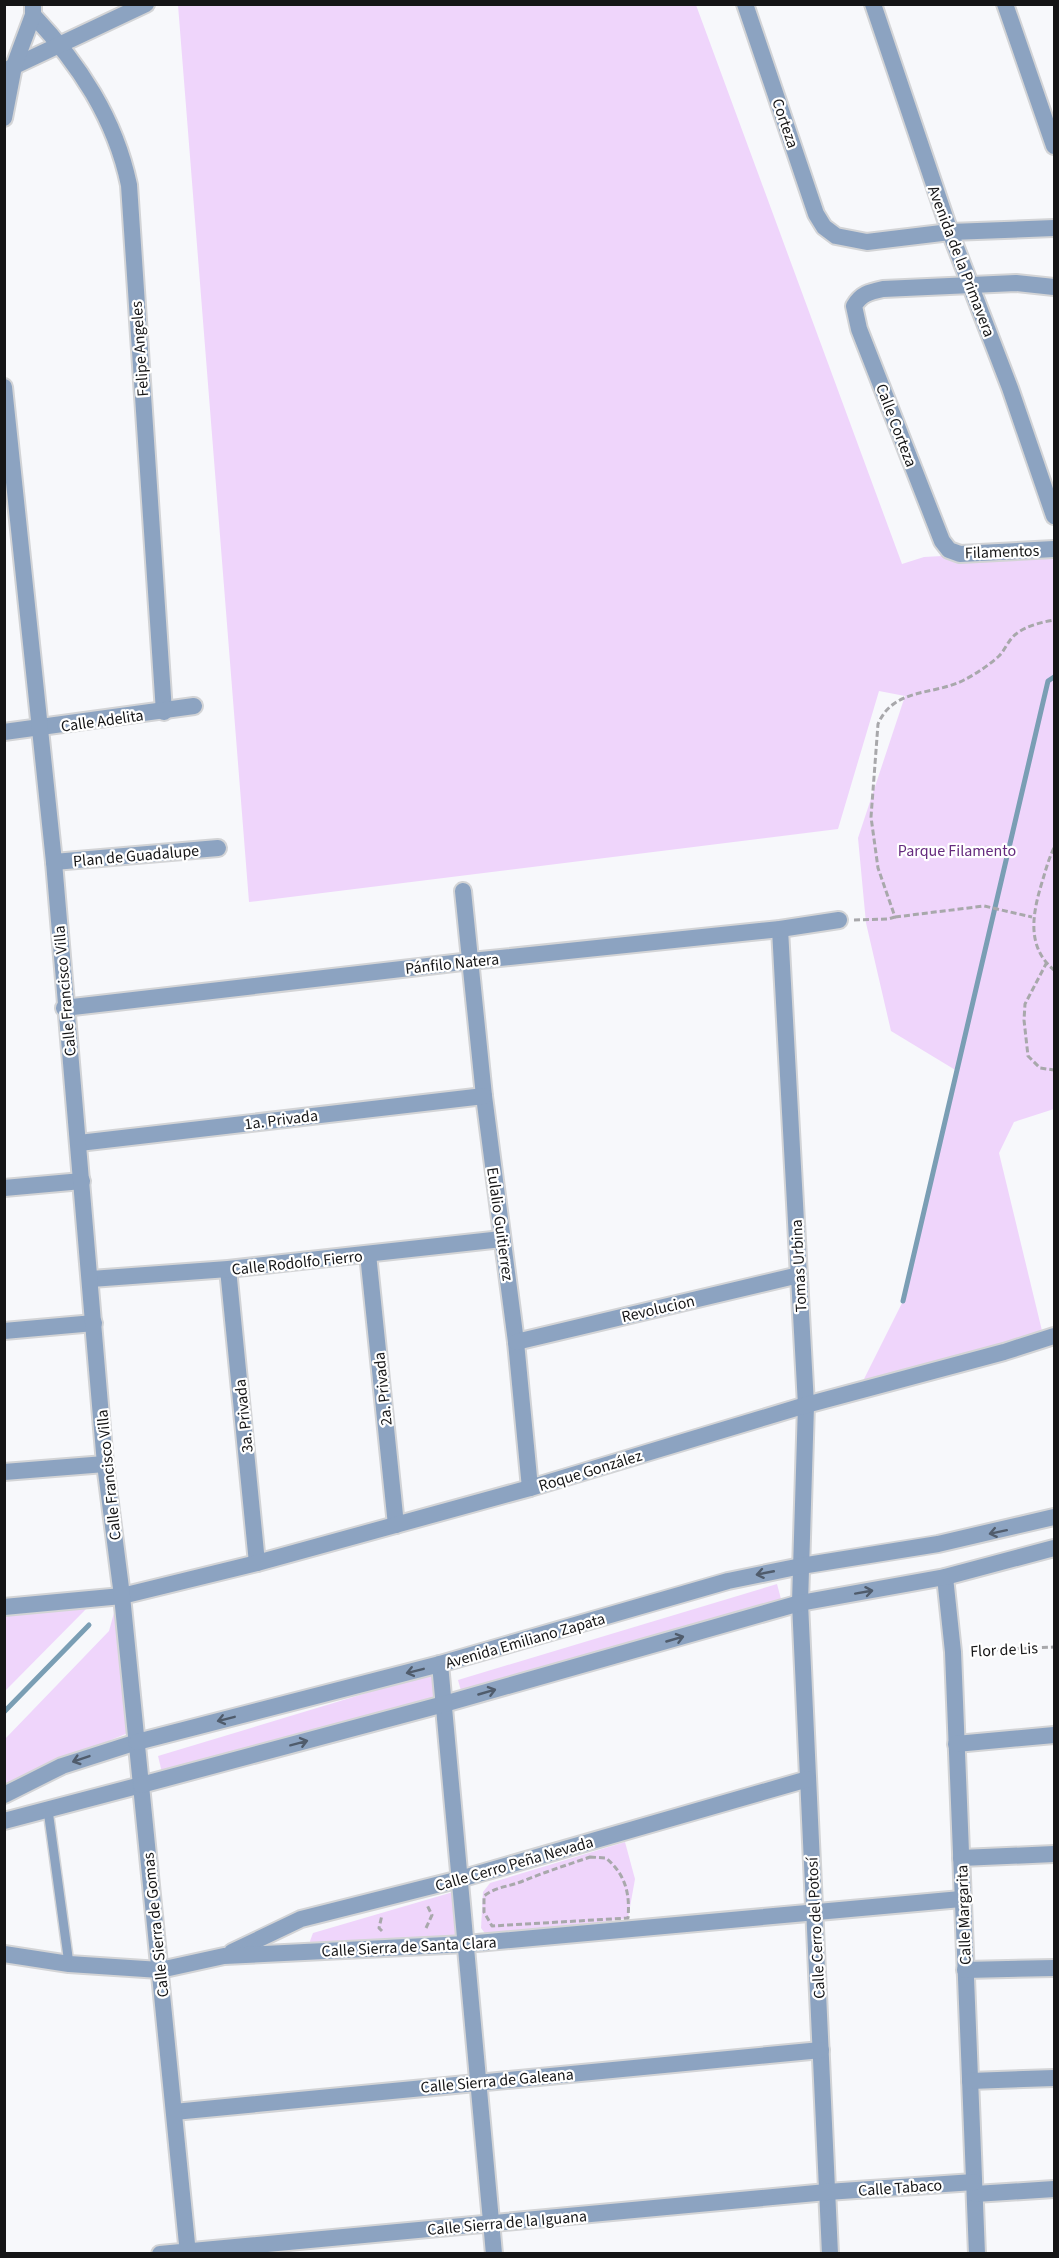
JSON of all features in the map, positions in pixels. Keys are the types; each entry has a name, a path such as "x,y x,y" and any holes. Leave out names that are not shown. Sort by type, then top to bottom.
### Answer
{"street":[{"path":"9,69 62,46 146,4"},
{"name":"Corteza","path":"745,4 816,214 824,227 836,236 867,242 952,237"},
{"name":"Avenida de la Primavera","path":"873,4 952,237 1054,516"},
{"path":"1005,4 1054,146"},
{"path":"4,118 9,69 33,10"},
{"name":"Felipe Angeles","path":"33,10 62,46 95,95 113,129 123,155 129,185 164,712"},
{"path":"952,237 1054,228"},
{"path":"969,279 1054,287"},
{"name":"Calle Corteza","path":"949,550 942,541 859,329 854,306 859,298 883,289 969,279"},
{"name":"Calle Francisco Villa","path":"4,387 54,862 64,1008 79,1143 105,1464 122,1596"},
{"name":"Filamentos","path":"949,550 960,554 977,554 1054,549"},
{"name":"Calle Adelita","path":"4,732 40,729 194,706"},
{"name":"Plan de Guadalupe","path":"54,862 218,848"},
{"name":"Eulalio Guitierrez","path":"463,891 484,1096 516,1342 530,1488"},
{"name":"Pánfilo Natera","path":"64,1008 471,961 780,929 839,920"},
{"name":"Tomas Urbina","path":"780,929 806,1405 800,1603"},
{"name":"1a. Privada","path":"79,1143 484,1096"},
{"path":"4,1188 82,1180"},
{"name":"Calle Rodolfo Fierro","path":"91,1279 228,1269 502,1239"},
{"name":"2a. Privada","path":"368,1254 396,1525"},
{"name":"3a. Privada","path":"228,1269 257,1563"},
{"name":"Revolucion","path":"516,1342 799,1275"},
{"path":"4,1331 94,1323"},
{"name":"Roque González","path":"4,1607 122,1596 257,1563 530,1488 806,1405 1004,1352 1054,1336"},
{"path":"4,1472 105,1464"},
{"name":"Avenida Emiliano Zapata","path":"4,1796 62,1766 137,1742 440,1664 729,1581 801,1566 938,1545 1054,1517"},
{"path":"4,1821 444,1704 800,1603 945,1577 1054,1548"},
{"name":"Calle Margarita","path":"945,1577 953,1652 962,1858 961,1899 977,2253"},
{"name":"Calle Sierra de Gomas","path":"122,1596 188,2252"},
{"name":"Calle Cerro del Potosí","path":"800,1603 830,2253"},
{"path":"440,1664 494,2253"},
{"path":"956,1744 1054,1735"},
{"name":"Calle Cerro Peña Nevada","path":"224,1956 301,1919 460,1879 808,1779"},
{"path":"962,1858 1054,1854"},
{"name":"Calle Sierra de Santa Clara","path":"4,1954 69,1964 160,1970 224,1956 466,1944 961,1899"},
{"path":"965,1970 1054,1968"},
{"name":"Calle Sierra de Galeana","path":"174,2112 478,2081 821,2050"},
{"path":"970,2080 1054,2078"},
{"name":"Calle Tabaco","path":"827,2192 974,2188 1054,2189"},
{"name":"Calle Sierra de la Iguana","path":"160,2253 827,2192"}],"lane":[{"path":"48,1810 69,1964"}],"path":[{"path":"895,917 878,868 871,817 878,724 884,711 904,697 947,688 966,679 999,655 1015,634 1041,622 1054,620"},
{"path":"1054,848 1032,917 1034,939 1054,970"},
{"path":"839,920 888,920 895,917 984,906 1032,917"},
{"path":"1047,962 1025,1004 1024,1020 1028,1056 1040,1068 1054,1070"},
{"name":"Flor de Lis","path":"953,1652 1054,1647"},
{"path":"590,1857 606,1858 624,1879 630,1902 628,1918 492,1926 484,1912 484,1896 497,1886 522,1882 537,1874 590,1857"},
{"path":"435,1901 424,1903 432,1915 423,1932 435,1931"},
{"path":"371,1918 392,1912"},
{"path":"382,1915 379,1928 387,1936"}],"green space":[{"name":"Parque Filamento","path":"178,5 696,5 902,564 924,557 1050,550 1054,564 1054,1109 1014,1122 999,1153 1044,1339 858,1391 903,1301 957,1071 891,1031 866,923 858,838 905,696 879,691 838,829 249,902"},
{"path":"777,1584 785,1614 464,1702 458,1680"},
{"path":"117,1602 133,1731 37,1770 5,1787 5,1739 109,1631"},
{"path":"92,1603 5,1691 5,1608"},
{"path":"436,1672 441,1708 165,1785 158,1756"},
{"path":"625,1842 635,1879 628,1918 495,1940 490,1940 481,1928 483,1892 490,1883"},
{"path":"460,1890 461,1940 313,1951 310,1941 313,1933"}],"waterway":[{"path":"903,1301 1048,681 1054,677"},
{"path":"4,1712 89,1625"}]}
